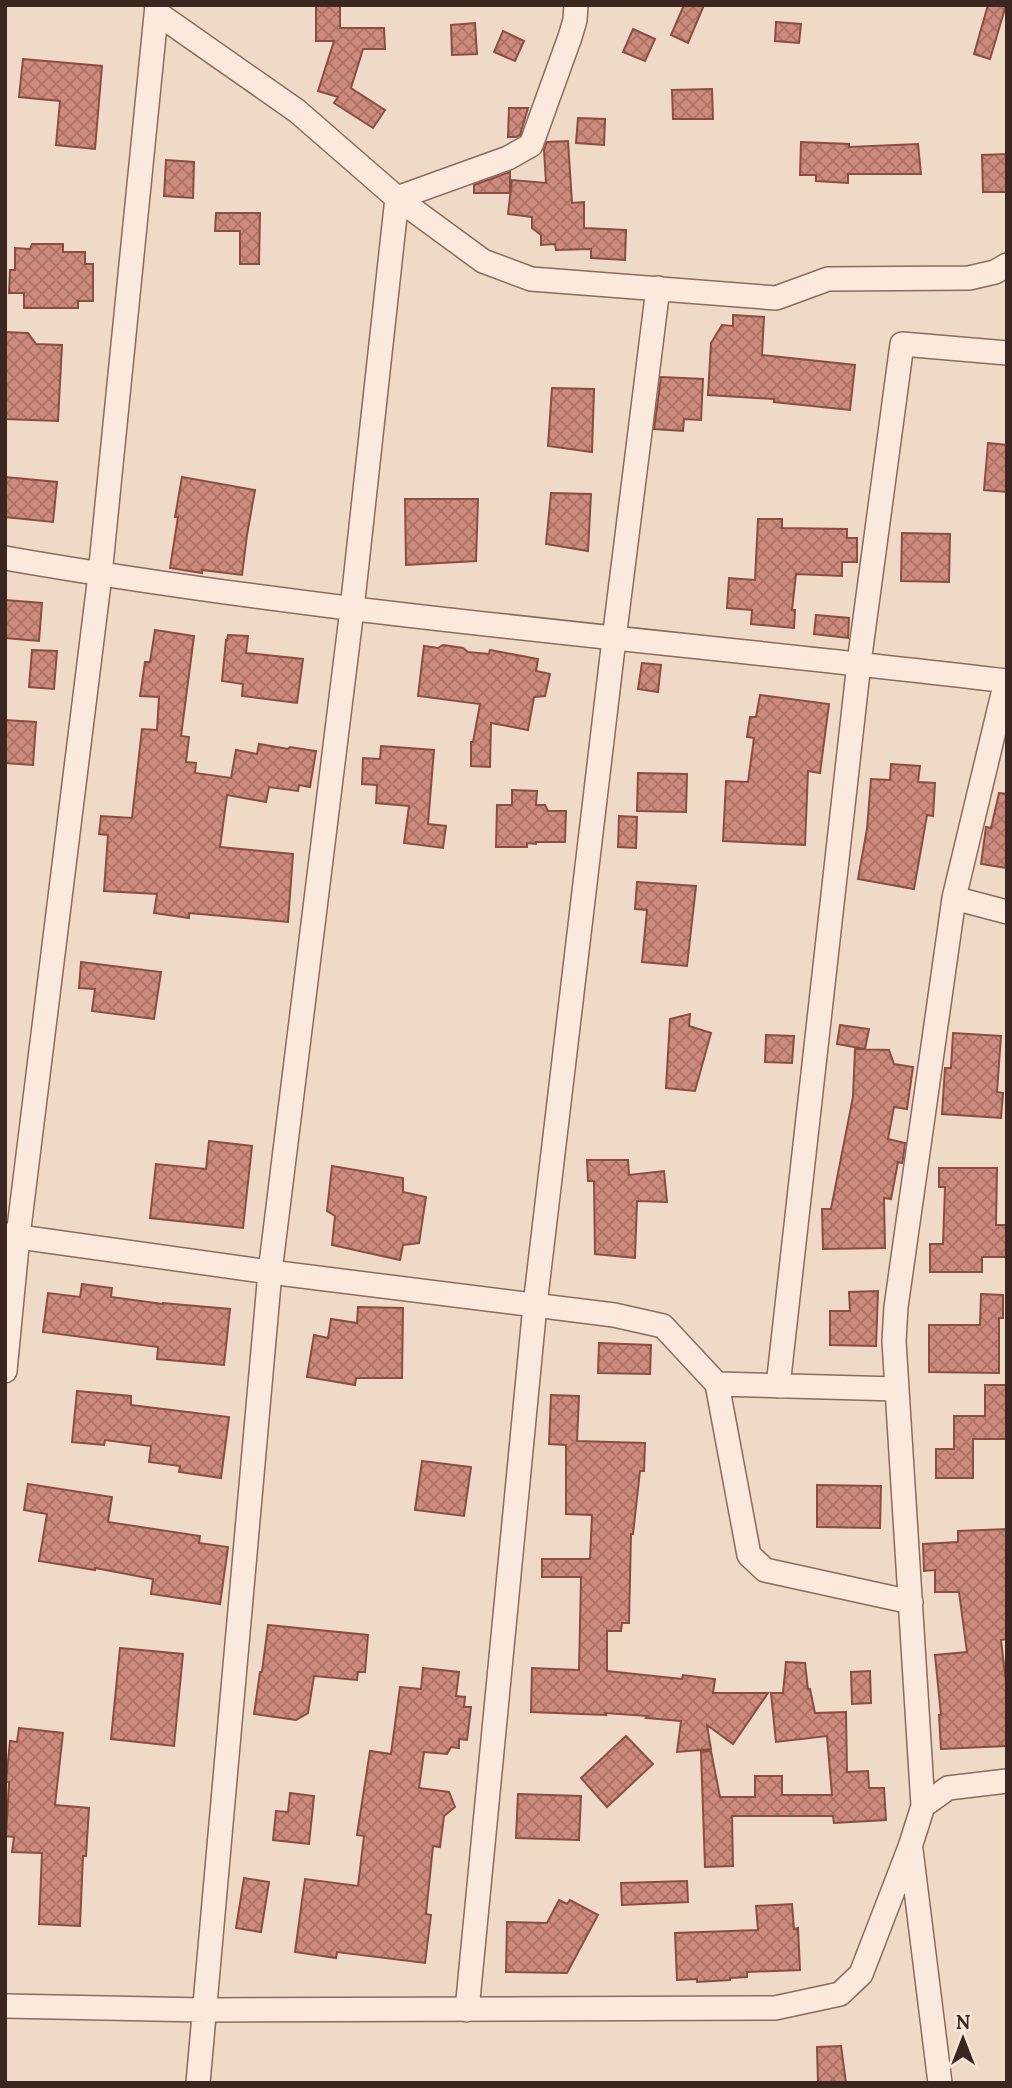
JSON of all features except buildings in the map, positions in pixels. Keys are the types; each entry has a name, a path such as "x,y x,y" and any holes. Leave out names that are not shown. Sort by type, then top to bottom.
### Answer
{"street":[{"path":"397,198 508,158 531,145 570,37 576,5"},
{"path":"157,9 297,111 397,198 483,261 531,279 776,298 828,279 969,278 995,272 1007,265"},
{"path":"5,1371 11,1236 100,575 157,9"},
{"path":"198,2083 270,1272 352,609 397,198"},
{"path":"467,2010 535,1305 658,288"},
{"path":"778,1386 859,663 902,344 1007,353"},
{"path":"5,558 100,575 352,609 1006,681 954,898 896,1307 894,1341 923,1806 861,1974 840,1994 775,2008 204,2010 5,2006"},
{"path":"954,898 1007,912"},
{"path":"11,1236 614,1315 663,1326 717,1384 749,1555 765,1570 911,1602"},
{"path":"717,1384 897,1390"},
{"path":"923,1806 948,1788 1007,1781"},
{"path":"910,1847 940,2083"}]}
